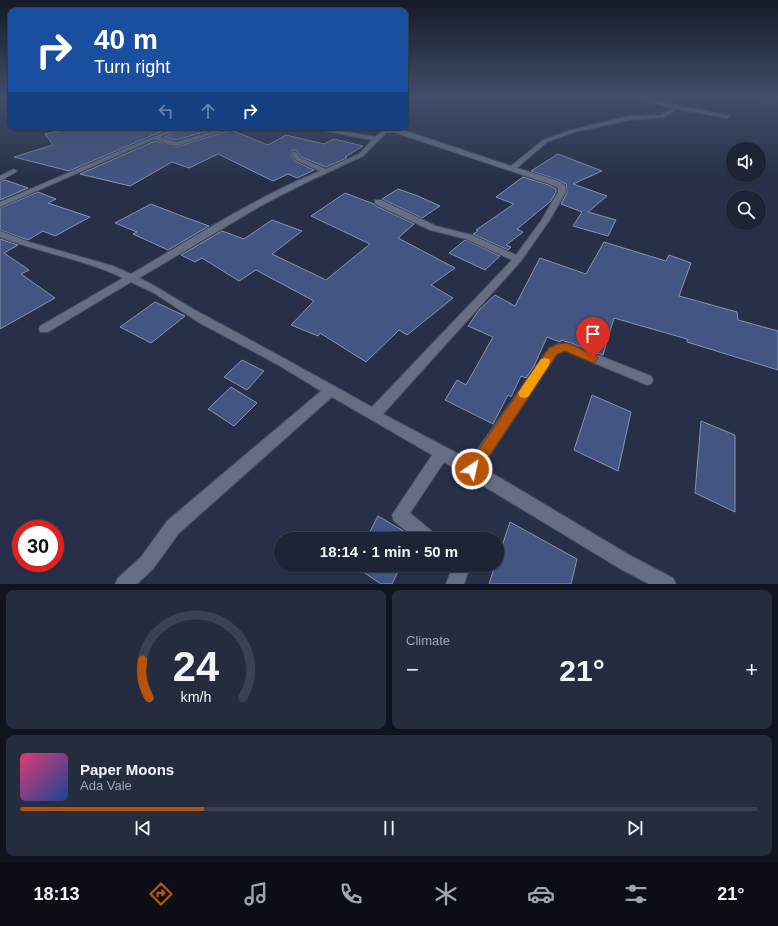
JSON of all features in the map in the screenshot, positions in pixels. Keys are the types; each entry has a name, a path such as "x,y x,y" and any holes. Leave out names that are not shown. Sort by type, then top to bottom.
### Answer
{"street":[{"path":"512,168 544,141 573,131 602,124"},
{"path":"0,205 155,136 172,130"},
{"path":"155,136 176,144 222,130"},
{"path":"326,130 376,139"},
{"path":"44,329 261,202 302,181 326,172 361,155 384,132 400,131 553,182 562,187 562,192 545,221 518,259 373,415"},
{"path":"294,153 298,159 326,172"},
{"path":"0,179 14,171"},
{"path":"378,202 433,228 469,237 518,259"},
{"path":"0,234 26,244 110,268 158,291 202,319 279,360 330,391 472,469 625,562 667,584"},
{"path":"472,469 553,351 558,348 566,347 647,380"},
{"path":"124,584 147,563 173,527 330,391"},
{"path":"420,532 400,515 442,453"},
{"path":"455,584 459,572"}],"building":[{"path":"62,130 165,130 69,171 14,157 53,145 45,134"},
{"path":"179,130 211,130 176,140 164,137"},
{"path":"231,130 268,145 286,135 324,144 334,139 363,146 345,157 347,157 345,159 326,167 301,157 296,150 292,150 290,153 295,161 314,170 297,178 288,174 273,181 218,154 189,168 172,162 130,186 80,174 155,141 176,147"},
{"path":"558,154 602,171 573,184 607,196 588,212 616,220 608,236 573,226 582,212 561,204 567,193 566,184 556,179 531,171"},
{"path":"523,177 549,185 556,189 556,192 551,201 517,229 523,232 506,245 511,247 508,250 473,234 478,231 476,230 514,204 496,197"},
{"path":"5,180 28,188 0,200 0,182"},
{"path":"398,189 440,206 422,218 382,199"},
{"path":"38,192 56,199 48,203 90,217 55,236 43,231 28,240 0,230 0,208"},
{"path":"345,193 374,204 414,224 398,238 455,268 431,285 453,298 407,335 399,330 366,362 320,333 318,336 291,325 314,301 256,270 239,281 202,258 195,262 181,255 222,231 244,239 272,220 302,231 272,254 326,280 370,244 311,216"},
{"path":"151,204 209,226 168,250 133,234 137,232 115,223"},
{"path":"0,239 18,245 4,253 29,270 21,274 55,298 0,329"},
{"path":"465,240 500,256 485,270 449,253"},
{"path":"604,242 666,261 669,255 691,263 679,296 737,312 738,320 778,331 778,370 687,342 687,339 614,318 603,355 571,343 561,340 560,342 547,337 534,366 526,378 521,376 511,397 508,395 493,424 445,400 457,380 466,385 493,337 468,326 479,310 495,295 515,306 540,258 586,274"},
{"path":"155,302 185,316 151,343 120,327"},
{"path":"242,360 264,371 247,390 224,377"},
{"path":"231,387 257,403 234,426 208,409"},
{"path":"592,395 631,412 618,471 574,450"},
{"path":"701,421 735,435 735,512 695,493"},
{"path":"378,516 404,532 370,532"},
{"path":"510,522 577,559 571,584 489,584 493,572 504,572 504,540"},
{"path":"363,572 398,572 392,584 381,584"}],"slow traffic":[{"path":"524,393 545,362"}],"route":[{"path":"472,469 553,351 558,348 566,347 593,358"}]}
